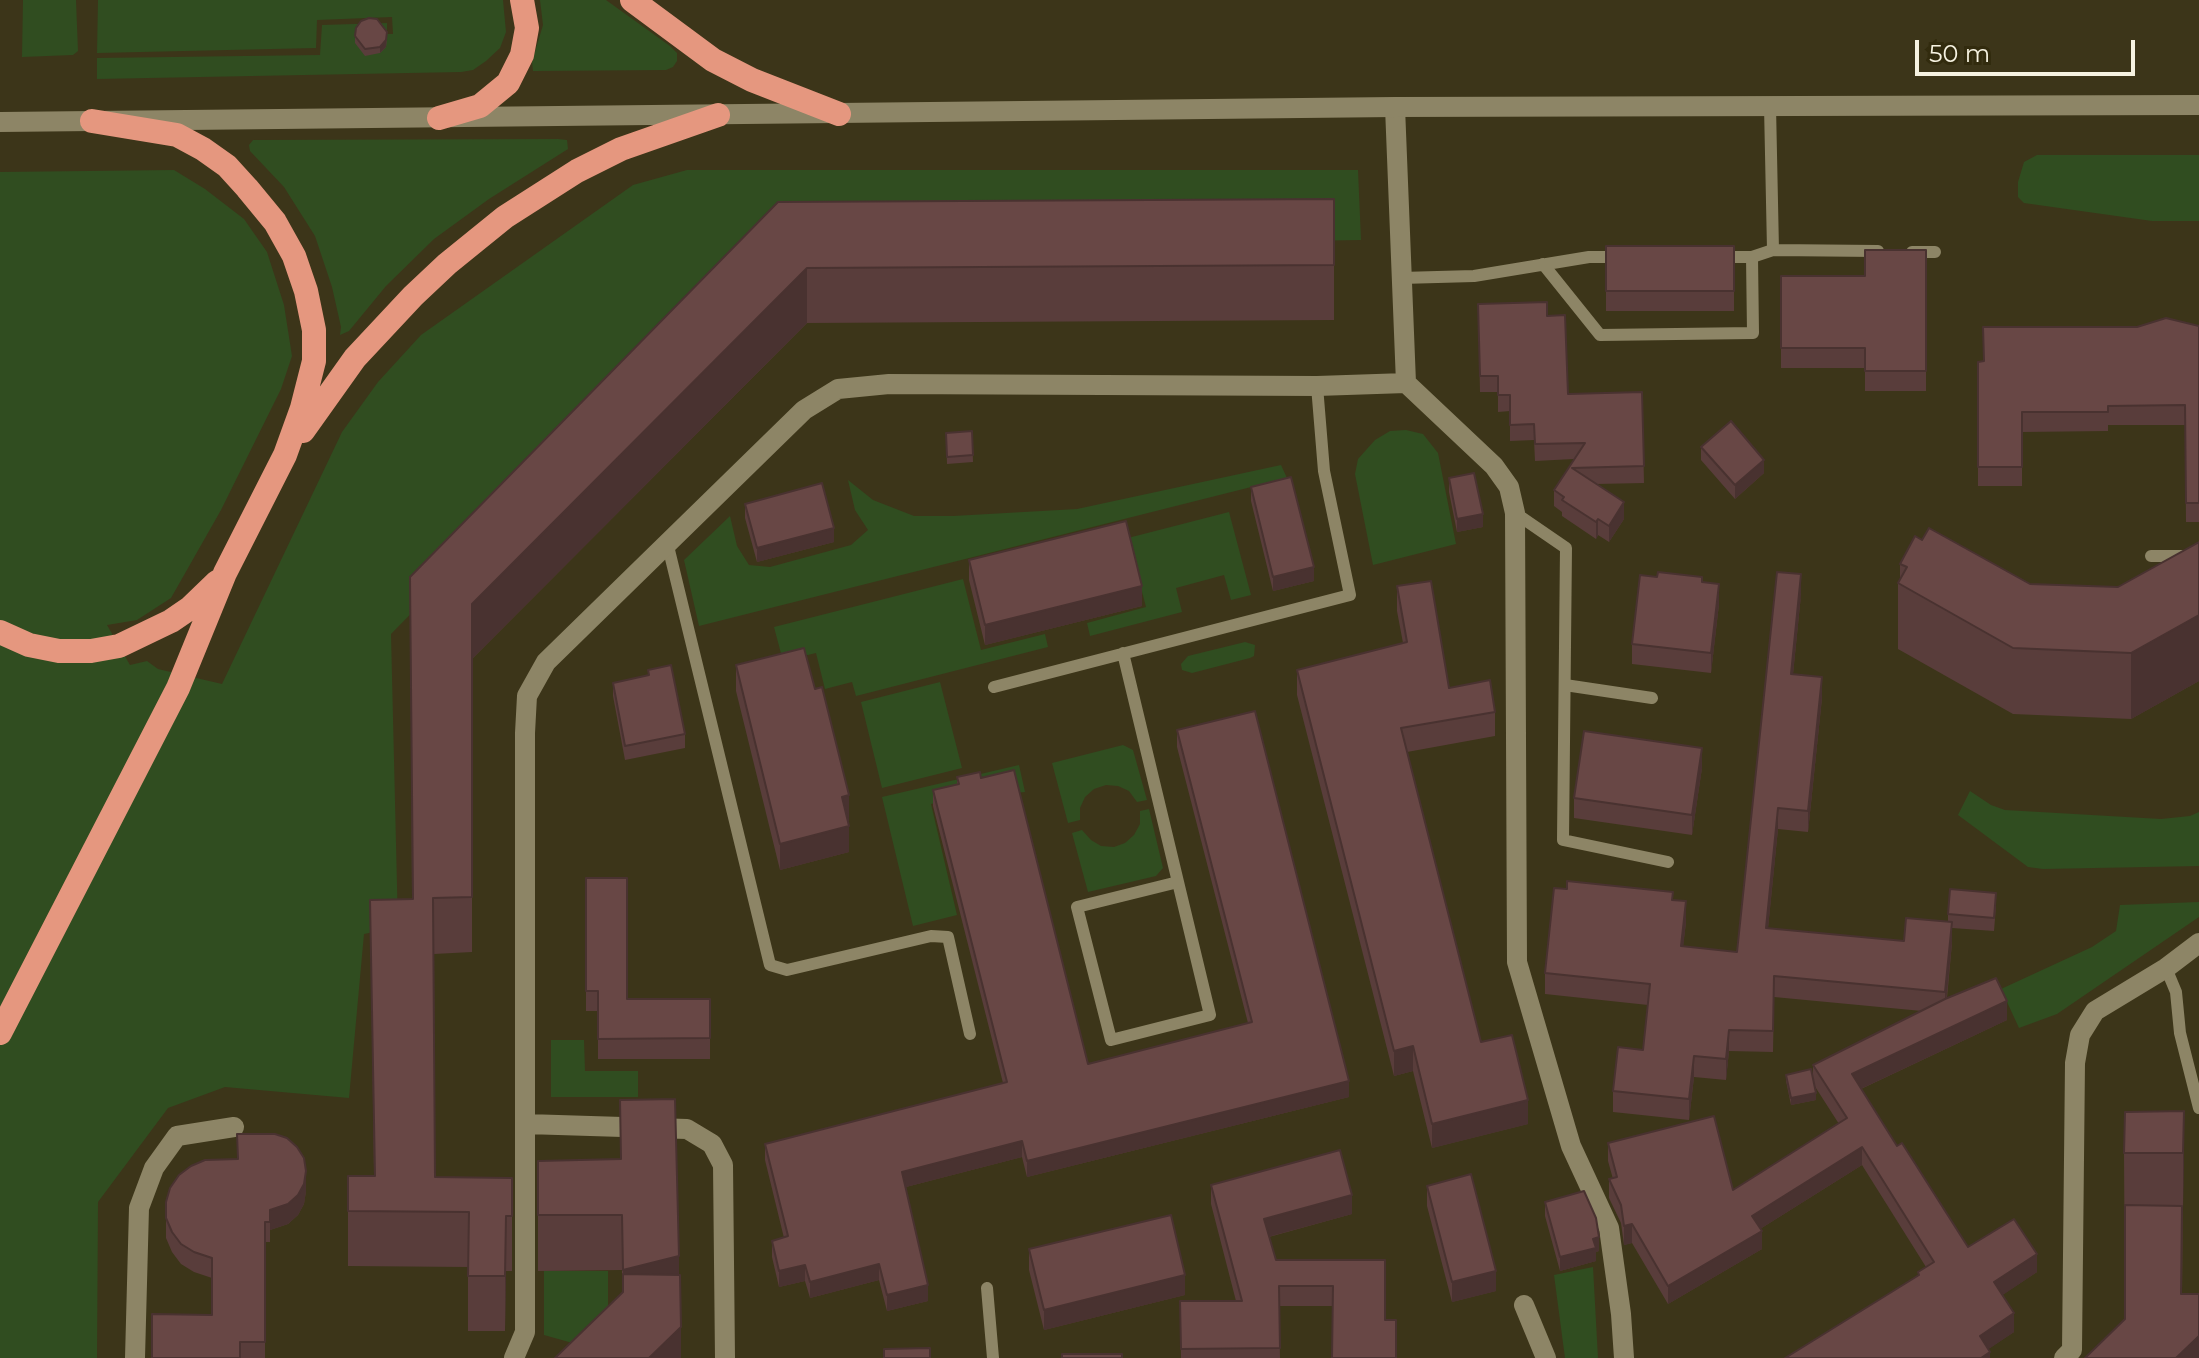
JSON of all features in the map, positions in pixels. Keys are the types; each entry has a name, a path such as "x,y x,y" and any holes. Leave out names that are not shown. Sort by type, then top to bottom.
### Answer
{"highway":[{"path":"439,118 480,106 508,83 522,55 527,28 522,0"},
{"path":"632,0 713,60 752,80 839,114"},
{"path":"285,455 355,358 413,296 481,236 577,171 634,143 718,115"},
{"path":"0,1033 178,688 225,573 285,455 314,361 314,330 306,291 294,256 275,222 227,166 177,135 92,121"},
{"path":"0,632 29,645 59,651 91,651 119,646 171,621 190,608 225,573"}],"street":[{"path":"0,122 1395,107 2199,105"},
{"path":"1395,107 1406,383 1494,466 1509,487 1515,513 1517,962 1571,1146 1609,1228 1624,1358"},
{"path":"514,1358 525,1332 525,733 527,696 546,662 804,410 838,389 889,384 1317,386 1406,383"},
{"path":"2064,1358 2072,1350 2075,1063 2080,1035 2095,1011 2166,968 2199,943"},
{"path":"526,1124 687,1129 712,1144 723,1165 725,1358"},
{"path":"135,1358 139,1208 154,1168 177,1136 234,1127"},
{"path":"1524,1305 1546,1358"}],"lane":[{"path":"1770,106 1773,250"},
{"path":"1707,257 1752,257 1773,250 1935,252"},
{"path":"1401,278 1474,276 1589,257 1633,257"},
{"path":"1543,264 1600,335 1753,333 1752,257"},
{"path":"994,687 1350,595 1324,471 1317,386"},
{"path":"1515,513 1566,548 1563,840 1668,862"},
{"path":"667,542 770,965 787,970 931,936 948,937 970,1034"},
{"path":"2151,556 2199,556"},
{"path":"1123,653 1210,1015 1111,1040 1077,907 1178,882"},
{"path":"1565,685 1652,698"},
{"path":"2166,968 2176,992 2180,1033 2199,1108"},
{"path":"987,1288 993,1358"}],"green space":[{"path":"23,0 76,0 78,51 73,55 22,57"},
{"path":"98,0 503,0 506,32 500,48 486,61 473,70 461,72 97,79 97,58 320,55 322,25 387,23 387,34 393,34 392,17 317,20 316,48 97,53"},
{"path":"540,0 606,0 670,46 677,53 677,61 666,70 533,71 532,62 543,25"},
{"path":"253,140 567,140 568,149 489,199 434,239 386,286 349,331 340,335 332,287 315,236 284,187 250,151 249,145"},
{"path":"2037,155 2199,155 2199,221 2152,221 2024,203 2018,197 2018,182 2024,162"},
{"path":"174,170 244,219 267,252 284,305 292,356 281,389 221,510 171,598 137,620 107,625 130,665 147,661 158,669 222,684 342,432 378,382 421,335 633,185 687,170 1358,170 1361,240 768,250 391,634 398,927 364,934 349,1098 225,1087 168,1108 98,1202 97,1358 0,1358 0,172"},
{"path":"1406,430 1423,434 1438,453 1456,544 1373,565 1355,474 1358,459 1375,440 1390,431"},
{"path":"1281,465 1287,478 699,626 684,560 730,516 737,546 749,565 770,567 851,545 868,530 855,510 848,480 873,500 914,516 953,516 1077,509"},
{"path":"1229,512 1251,595 1231,600 1224,575 1176,588 1182,612 1090,636 1087,623 1146,607 1128,538"},
{"path":"963,579 981,650 1045,634 1048,647 856,696 852,682 825,689 816,653 783,661 774,627"},
{"path":"1245,642 1255,645 1254,656 1250,658 1192,673 1182,670 1181,664 1188,656"},
{"path":"940,682 962,768 882,788 861,702"},
{"path":"1123,745 1133,750 1147,800 1137,802 1129,791 1106,785 1094,789 1085,797 1080,808 1080,820 1068,823 1052,763"},
{"path":"1019,765 1025,792 956,798 931,804 957,915 913,926 882,797"},
{"path":"1970,791 2005,810 2161,819 2199,812 2199,866 2028,867 1958,815"},
{"path":"1149,809 1163,868 1156,876 1088,892 1072,833 1082,830 1101,846 1114,847 1134,835 1140,824 1140,811"},
{"path":"2199,902 2199,917 2057,1014 2019,1028 2001,989 2092,947 2116,931 2120,905"},
{"path":"551,1040 584,1040 585,1071 638,1071 638,1097 551,1097"},
{"path":"1593,1267 1598,1358 1565,1358 1554,1275"},
{"path":"544,1271 608,1271 608,1353 544,1335"}],"building":[{"path":"377,19 387,32 386,40 380,47 365,49 355,36 356,28 361,21"},
{"path":"1334,199 1334,265 807,268 472,604 472,897 433,898 435,1177 512,1178 512,1216 506,1216 505,1276 468,1276 469,1212 348,1211 348,1176 375,1176 370,900 413,899 410,577 778,202"},
{"path":"1606,246 1734,246 1734,291 1606,291"},
{"path":"1865,250 1926,250 1926,371 1865,371 1865,348 1781,348 1781,276 1865,276"},
{"path":"1547,302 1547,316 1565,315 1568,394 1642,392 1644,466 1572,468 1624,502 1609,526 1598,519 1596,522 1562,500 1564,497 1554,490 1585,443 1535,444 1534,424 1510,425 1510,395 1498,395 1498,376 1480,376 1478,304"},
{"path":"2166,318 2199,326 2199,503 2186,503 2185,405 2108,406 2108,412 2022,412 2022,467 1978,467 1978,362 1984,361 1983,327 2137,327"},
{"path":"1731,421 1764,460 1735,485 1701,447"},
{"path":"972,431 973,455 947,457 946,433"},
{"path":"1474,473 1483,514 1457,519 1449,478"},
{"path":"1291,477 1314,567 1273,577 1251,487"},
{"path":"822,483 834,528 757,548 745,504"},
{"path":"1126,521 1142,586 985,625 969,560"},
{"path":"1929,528 2030,584 2118,587 2199,542 2199,615 2131,653 2013,648 1898,583 1907,567 1900,564 1915,536 1922,540"},
{"path":"1658,572 1702,577 1702,582 1719,584 1711,653 1632,644 1640,575 1657,577"},
{"path":"1777,572 1801,574 1791,674 1822,677 1808,811 1778,808 1766,928 1904,941 1906,918 1952,922 1945,992 1774,976 1773,1031 1729,1030 1726,1059 1694,1056 1689,1099 1613,1091 1618,1047 1643,1050 1650,984 1545,973 1554,888 1567,889 1567,881 1673,892 1672,900 1686,901 1681,946 1737,952"},
{"path":"1431,581 1449,688 1490,680 1495,712 1401,728 1481,1042 1512,1035 1528,1100 1432,1124 1413,1046 1394,1051 1297,670 1407,642 1397,586"},
{"path":"804,648 815,689 822,687 849,795 842,797 849,826 780,844 736,665"},
{"path":"671,665 685,734 625,746 613,683 649,675 648,670"},
{"path":"1255,711 1349,1081 1027,1161 1022,1141 902,1172 928,1285 887,1295 879,1264 810,1282 805,1265 779,1271 772,1241 788,1236 765,1144 1007,1082 933,790 959,784 957,777 980,772 981,778 1014,770 1088,1064 1252,1022 1177,730"},
{"path":"1584,731 1702,748 1692,815 1574,798"},
{"path":"586,878 627,878 627,999 710,999 710,1038 598,1039 598,991 586,991"},
{"path":"1950,889 1996,893 1994,918 1948,914"},
{"path":"1996,978 2007,1001 1852,1074 1897,1146 1902,1143 1968,1247 2014,1219 2037,1254 1994,1282 2014,1313 1980,1336 1990,1352 1981,1358 1785,1358 1919,1275 1918,1272 1934,1262 1862,1147 1752,1216 1762,1231 1668,1286 1632,1224 1624,1226 1621,1205 1609,1179 1617,1177 1608,1143 1714,1116 1733,1190 1847,1118 1813,1065 1945,999"},
{"path":"1811,1069 1816,1093 1791,1098 1786,1075"},
{"path":"675,1099 679,1256 623,1270 622,1215 538,1215 538,1161 621,1159 620,1100"},
{"path":"2184,1111 2183,1153 2124,1153 2125,1112"},
{"path":"237,1134 275,1134 287,1138 304,1158 306,1171 298,1195 288,1204 270,1210 270,1222 265,1222 265,1342 240,1342 240,1358 152,1358 152,1314 212,1315 212,1258 181,1244 172,1232 166,1218 170,1188 179,1175 205,1160 238,1159"},
{"path":"1340,1150 1352,1195 1264,1219 1276,1260 1385,1260 1385,1320 1396,1320 1396,1358 1332,1358 1333,1286 1279,1286 1280,1348 1181,1349 1180,1301 1242,1301 1211,1185"},
{"path":"1471,1174 1496,1271 1452,1282 1427,1186"},
{"path":"1584,1191 1596,1218 1599,1237 1593,1239 1596,1248 1560,1257 1545,1202"},
{"path":"2125,1205 2182,1206 2181,1294 2199,1294 2199,1336 2176,1358 2085,1358 2125,1319"},
{"path":"1171,1215 1185,1275 1044,1310 1029,1249"},
{"path":"623,1274 680,1275 681,1327 649,1358 555,1358 623,1292"},
{"path":"930,1348 930,1358 884,1358 884,1349"},
{"path":"1062,1354 1122,1354 1122,1358 1062,1358"}]}
